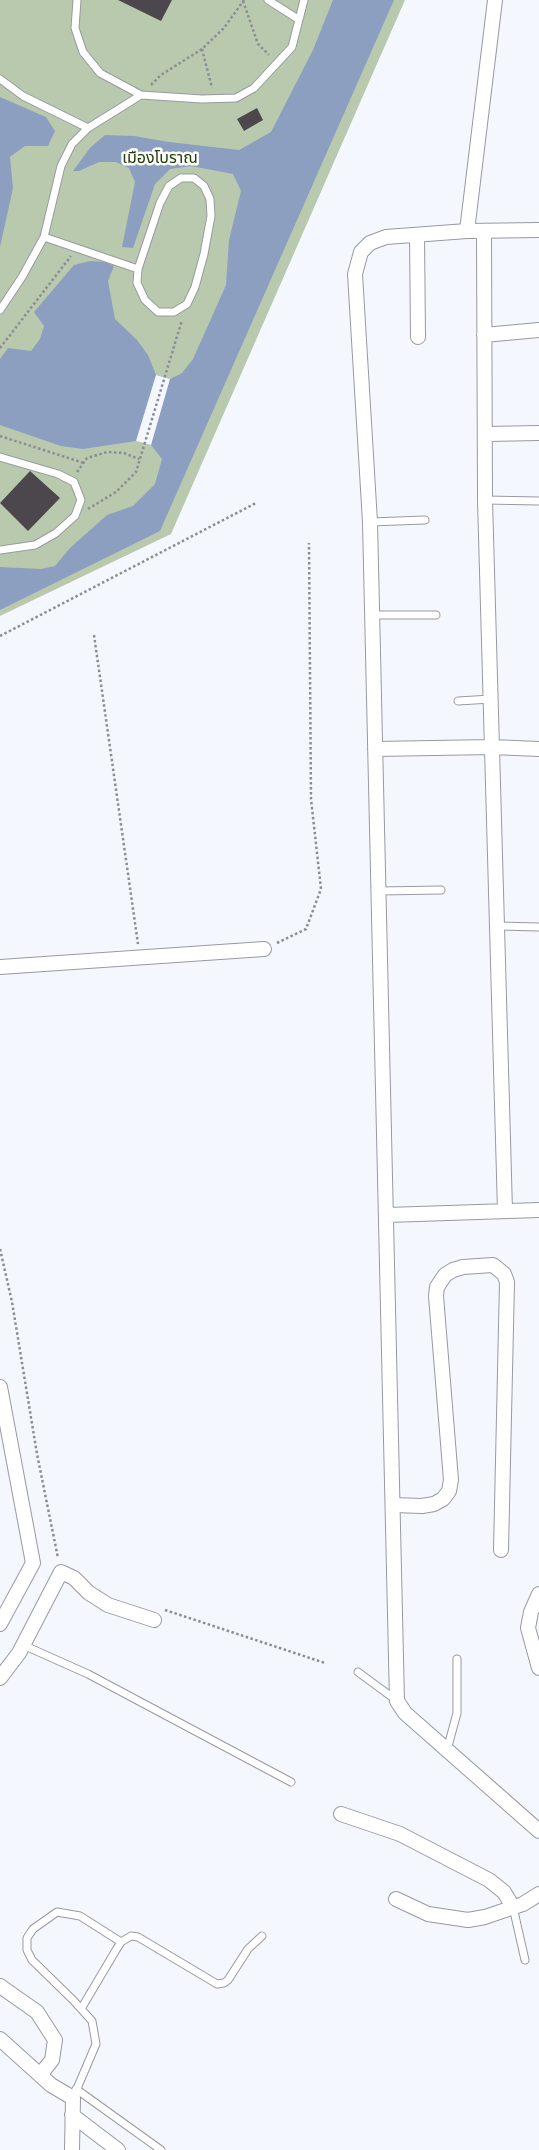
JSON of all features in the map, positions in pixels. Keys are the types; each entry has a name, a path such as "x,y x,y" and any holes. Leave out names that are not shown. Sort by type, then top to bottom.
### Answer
{"street":[{"path":"467,231 495,0"},
{"path":"539,230 467,231 386,237 370,243 361,252 355,274 370,522 397,1701 405,1713 539,1831"},
{"path":"484,232 485,500 505,1211"},
{"path":"417,235 418,337"},
{"path":"484,335 539,330"},
{"path":"486,434 539,433"},
{"path":"376,749 539,748"},
{"path":"0,966 264,949"},
{"path":"387,1215 539,1210"},
{"path":"394,1505 422,1506 434,1504 443,1499 449,1491 451,1480 437,1314 437,1287 445,1275 453,1270 463,1267 493,1265 504,1274 507,1282 501,1550"},
{"path":"0,1387 33,1563 0,1624"},
{"path":"0,1678 23,1645 61,1572 74,1578 89,1593 108,1604 148,1618"},
{"path":"539,1594 531,1612 528,1628 539,1668"},
{"path":"341,1814 400,1834 490,1880 518,1906"},
{"path":"396,1899 428,1914 468,1920 485,1918 518,1906 539,1894"},
{"path":"0,1986 38,2012 55,2040 52,2060 40,2075"},
{"path":"0,2039 51,2085 74,2093 72,2150"},
{"path":"72,2115 118,2150"}],"lane":[{"path":"77,0 75,28 83,52 100,73 141,95 214,99 236,98 254,88 277,64 292,47 304,0"},
{"path":"268,0 298,19"},
{"path":"0,79 23,96 88,128"},
{"path":"0,310 22,278 44,237 61,166 72,144 88,128 141,95"},
{"path":"181,178 194,178 204,186 210,199 211,216 204,254 195,287 187,304 174,312 158,312 145,300 137,283 138,269 160,202 168,186 181,178"},
{"path":"44,237 138,269"},
{"path":"0,457 58,474 74,482 81,500 76,516 56,533 35,545 0,550"},
{"path":"485,500 539,501"},
{"path":"370,522 425,520"},
{"path":"372,615 436,615"},
{"path":"458,701 491,699"},
{"path":"379,891 441,890"},
{"path":"498,926 539,927"},
{"path":"23,1645 88,1674 291,1782"},
{"path":"447,1750 457,1713 457,1659"},
{"path":"358,1672 397,1701"},
{"path":"518,1906 525,1960"},
{"path":"121,1942 80,1916 57,1912 33,1929 26,1938 27,1950 32,1960 92,2021 96,2044 74,2093 162,2150"},
{"path":"82,2009 121,1942 131,1936 138,1937 217,1984 224,1984 248,1949 262,1936"}],"path":[{"path":"141,95 161,75 202,49 224,28 244,1"},
{"path":"244,1 258,44 277,64"},
{"path":"202,49 214,99"},
{"path":"0,348 77,248"},
{"path":"76,516 116,492 136,472 187,304"},
{"path":"0,436 84,463"},
{"path":"71,481 87,458 107,452 124,453 139,459"},
{"path":"0,636 256,503"},
{"path":"264,949 306,929 321,890 311,799 309,543"},
{"path":"94,635 140,957"},
{"path":"0,1250 12,1302 37,1454 61,1572"},
{"path":"148,1618 158,1608 326,1663"}],"green space":[{"name":"เมืองโบราณ","path":"0,0 405,0 171,534 0,616"}],"water":[{"path":"333,0 394,0 160,531 0,610 0,567 41,569 55,566 70,548 107,515 133,506 155,484 162,459 151,445 136,441 83,449 61,446 0,425 0,359 8,348 31,351 40,339 44,326 34,312 74,265 90,261 105,262 114,266 108,281 115,319 137,340 148,355 156,375 170,379 182,373 193,359 226,285 229,240 241,191 233,174 191,166 170,169 155,184 133,248 122,247 135,182 129,168 116,162 99,162 79,171 73,171 90,148 105,135 134,136 239,150 271,132 313,50"},
{"path":"0,97 46,117 55,131 48,146 25,146 10,157 13,188 0,247"}],"pier":[{"path":"156,375 170,379 151,445 136,441"}],"building":[{"path":"118,0 172,0 161,21"},
{"path":"257,108 263,120 244,131 237,119"},
{"path":"30,471 60,498 28,531 0,503"}]}
